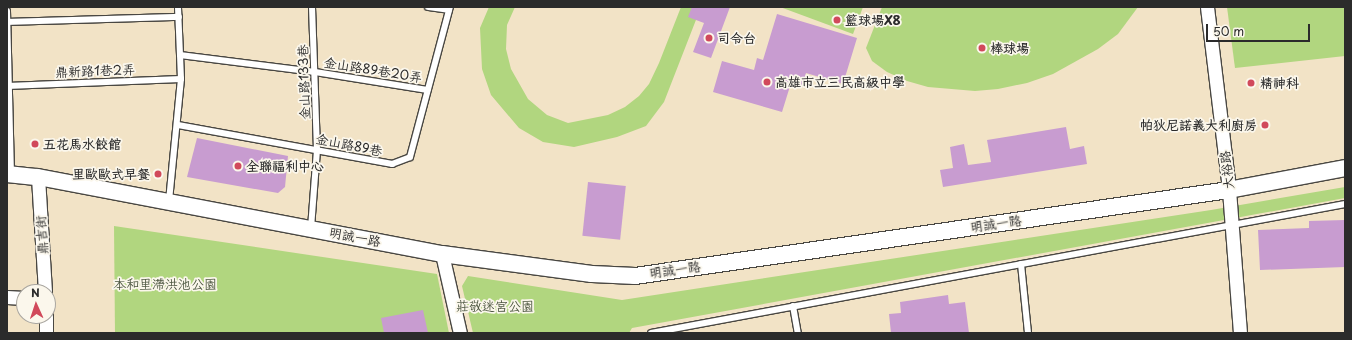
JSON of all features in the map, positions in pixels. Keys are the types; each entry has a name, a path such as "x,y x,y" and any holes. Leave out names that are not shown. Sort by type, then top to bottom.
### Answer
{"street":[{"name":"大裕路","path":"1207,7 1233,226 1240,333"},
{"name":"明誠一路","path":"9,174 38,177 442,254 592,274 635,276 1229,190 1345,168"},
{"name":"鼎吉街","path":"38,177 45,284"},
{"path":"442,254 460,333"}],"lane":[{"path":"169,202 178,126 181,79 178,7"},
{"name":"金山路133巷","path":"311,228 317,150 312,7"},
{"path":"428,7 450,9"},
{"name":"金山路89巷","path":"178,126 392,164 410,157 450,9"},
{"path":"7,11 9,174"},
{"path":"8,22 179,17"},
{"name":"金山路89巷20弄","path":"180,56 315,72 428,90"},
{"name":"鼎新路1巷2弄","path":"8,86 181,79"},
{"path":"651,333 1345,204"},
{"path":"1021,264 1028,333"},
{"path":"793,306 798,333"}],"green space":[{"path":"489,7 515,7 507,25 506,49 511,69 528,99 547,115 568,123 608,115 625,107 639,96 649,84 659,63 681,7 701,7 664,102 646,126 617,137 574,147 543,142 519,128 491,95 482,69 480,28"},
{"name":"籃球場X8","path":"780,7 863,7 853,34"},
{"name":"棒球場","path":"882,7 1138,7 1118,34 1098,49 1053,74 1027,83 998,89 975,91 928,87 907,81 887,72 872,61 866,48"},
{"path":"1227,7 1345,7 1345,56 1235,68"},
{"name":"莊敬迷宮公園","path":"1345,187 1345,198 632,328 629,333 473,333 462,286 468,276 622,300 1211,210"},
{"name":"本和里滯洪池公園","path":"114,226 437,274 449,333 115,333"}],"building":[{"name":"司令台","path":"692,7 730,7 711,58 693,52 704,23 688,17"},
{"path":"777,14 857,38 843,84 806,73 802,87 791,83 782,112 713,92 722,61 754,70 757,58 763,60"},
{"path":"1066,127 1070,149 1084,146 1087,164 943,187 940,170 953,168 950,147 964,144 968,165 991,162 987,140"},
{"name":"全聯福利中心","path":"197,138 288,156 285,187 278,193 187,177"},
{"path":"588,182 626,186 620,240 582,236"},
{"path":"1345,220 1345,267 1260,270 1258,230 1309,228 1309,221"},
{"path":"948,295 949,304 965,302 969,333 891,333 889,314 901,313 900,302"},
{"path":"423,310 428,333 384,333 381,318"}],"place":[{"name":"籃球場X8","path":"837,20"},
{"name":"司令台","path":"709,38"},
{"name":"棒球場","path":"982,48"},
{"name":"高雄市立三民高級中學","path":"767,82"},
{"name":"精神科","path":"1251,83"},
{"name":"帕狄尼諾義大利廚房","path":"1265,125"},
{"name":"五花馬水餃館","path":"35,144"},
{"name":"全聯福利中心","path":"238,166"},
{"name":"里歐歐式早餐","path":"158,174"}]}
